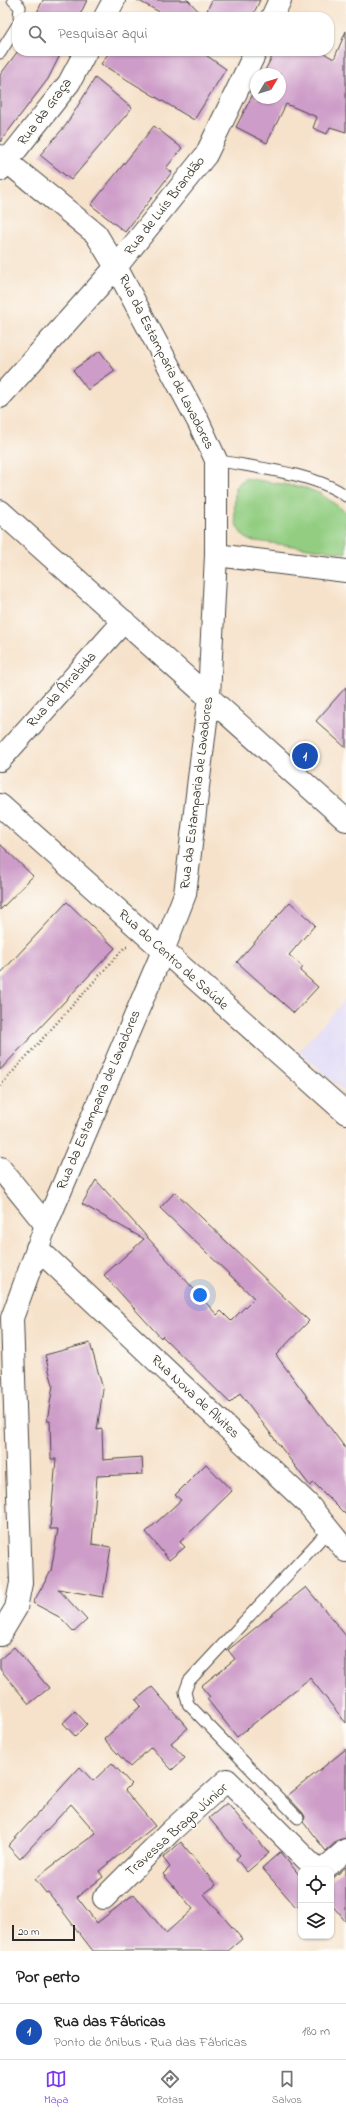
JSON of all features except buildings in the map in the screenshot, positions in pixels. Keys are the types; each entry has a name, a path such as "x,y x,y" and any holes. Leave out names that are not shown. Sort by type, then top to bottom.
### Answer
{"street":[{"path":"107,12 114,0"},
{"path":"274,12 280,0"},
{"name":"Rua da Graça","path":"2,163 70,82 83,56"},
{"name":"Rua de Luís Brandão","path":"0,397 116,267 206,155 254,56"},
{"name":"Rua da Estamparia de Lavadores","path":"0,1635 16,1608 21,1583 6,1318 163,951 184,894 209,696 216,555 216,460 198,421 116,267 96,234 2,163"},
{"path":"0,511 209,696 346,820"},
{"path":"216,555 346,571"},
{"name":"Rua da Árrabida","path":"0,760 124,621"},
{"name":"Rua do Centro de Saúde","path":"0,806 346,1113"},
{"path":"0,1168 46,1225"},
{"name":"Rua Nova de Alvites","path":"37,1248 307,1503 346,1551"},
{"name":"Travessa Braga Júnior","path":"104,1898 171,1831 227,1780 314,1867"},
{"path":"326,1867 346,1850"}],"lane":[{"path":"13,0 20,7 20,12"},
{"path":"0,53 12,34"},
{"path":"216,460 311,479 334,487 346,496"},
{"path":"298,1818 188,1704 185,1692 189,1681 329,1530"}],"path":[{"path":"0,1086 125,947 163,951"}],"shaded area":[{"path":"346,999 346,1093 299,1051"}],"green space":[{"path":"245,478 306,488 321,494 346,512 346,553 248,540 238,529 234,509 235,487"}],"place":[{"name":"Rua das Fábricas","path":"305,756"}]}
